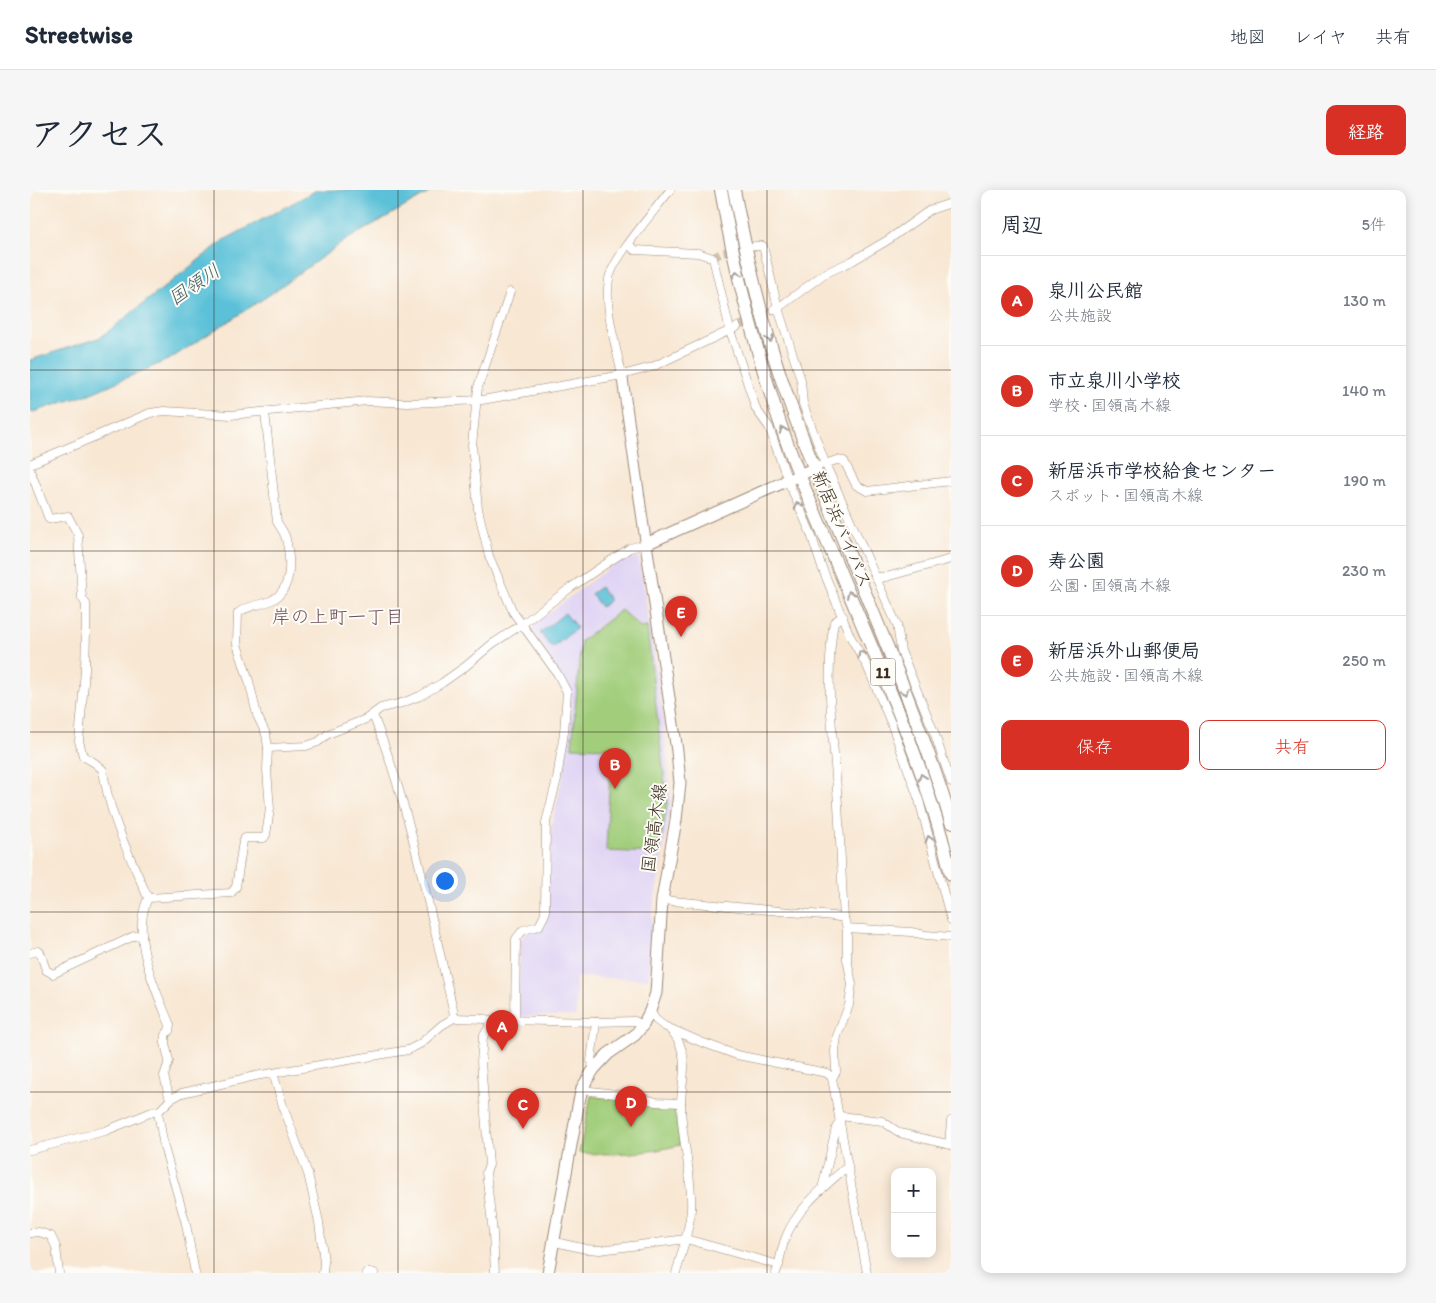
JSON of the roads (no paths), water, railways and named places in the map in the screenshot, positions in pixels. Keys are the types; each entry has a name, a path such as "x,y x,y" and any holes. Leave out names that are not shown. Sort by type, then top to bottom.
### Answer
{"highway":[{"name":"新居浜バイパス","path":"721,190 740,289 771,397 800,475 905,725 930,799 951,874"},
{"name":"新居浜バイパス","path":"734,190 754,287 786,394 820,466 918,724 951,822"}],"main road":[{"path":"646,544 820,466"},
{"name":"国領高木線","path":"548,1273 582,1088 594,1069 608,1054 635,1035 643,1025 656,992 662,900 676,820 680,783 677,751 646,544"}],"street":[{"path":"268,748 318,742 328,734 373,715 381,708 420,696 466,666 492,644 610,561 630,548 646,544 622,375 610,315 608,287 611,271 670,190"},
{"path":"776,308 824,274 852,261 888,240 930,210 951,203"},
{"path":"629,244 634,250 698,253 713,258 756,409 769,427 788,481 811,534 821,565 850,636 867,666 897,740 919,800 951,920"},
{"path":"755,246 763,246 776,308 801,380 803,404 820,466 897,625 902,651 934,732 951,782"},
{"path":"510,292 478,387 476,400 472,445 478,509 489,556 512,612 557,673 566,692 564,732 546,822 544,914 539,926 523,930 516,939 515,1021"},
{"path":"30,464 150,413 164,411 231,416 367,401 408,403 476,400 622,375 652,367 734,328"},
{"path":"148,898 231,893 236,887 243,840 245,838 264,838 266,835 270,809 266,734 257,715 237,644 238,613 243,609 271,601 281,594 288,582 289,568 286,538 277,522 265,412"},
{"path":"820,466 837,460 844,460 856,485 867,491 951,481"},
{"path":"30,470 49,519 68,516 78,535 82,598 86,604 85,670 79,741 83,756 103,770 112,814 148,898 144,908 142,935 149,971 170,1025 165,1035 169,1061 164,1076 171,1099"},
{"path":"875,577 886,577 951,559"},
{"path":"832,1078 836,1072 835,1051 837,1036 848,1005 852,984 847,959 848,928 844,918 841,838 831,710 830,640 834,622 843,616"},
{"path":"373,715 390,757 420,863 454,1018"},
{"path":"662,900 844,918"},
{"path":"848,928 951,937"},
{"path":"30,953 40,952 46,970 53,974 134,936 142,935"},
{"path":"650,1011 656,1020 677,1036 683,1052 681,1103 691,1182 691,1211 686,1239 676,1273"},
{"path":"30,1159 32,1149 105,1131 152,1112 158,1112 171,1099 182,1093 273,1073 408,1050 420,1044 442,1025 454,1018 486,1019 492,1022"},
{"path":"495,1273 493,1233 486,1172 489,1165 481,1062 483,1037 492,1022 498,1020 634,1021 643,1025"},
{"path":"594,1069 591,1060 596,1022"},
{"path":"664,1026 737,1055 827,1073 832,1078 867,1273"},
{"path":"273,1073 308,1174 319,1222 324,1262 323,1273"},
{"path":"582,1088 591,1091 640,1097 656,1102 681,1103"},
{"path":"158,1112 166,1155 186,1224 195,1273"},
{"path":"840,1119 882,1121 900,1133 950,1144 951,1121"},
{"path":"822,1188 836,1128 840,1119"},
{"path":"554,1242 600,1250 686,1239 778,1270 785,1238 798,1216 822,1188 848,1166"},
{"path":"30,1233 39,1232 51,1236 56,1247 59,1273"},
{"path":"366,1273 374,1273"}],"water":[{"name":"国領川","path":"317,190 434,190 346,240 266,297 170,359 89,394 30,413 30,360 101,337 224,240"},
{"path":"600,587 610,600 601,607 591,594"},
{"path":"565,613 577,628 552,648 540,633"}],"tunnel":[{"path":"713,258 721,253 736,250"},
{"path":"737,327 774,309"}],"place":[{"name":"新居浜外山郵便局","path":"681,637"},
{"name":"市立泉川小学校","path":"615,789"},
{"name":"泉川公民館","path":"502,1051"},
{"name":"寿公園","path":"631,1127"},
{"name":"新居浜市学校給食センター","path":"523,1129"}],"district":[{"name":"岸の上町一丁目","path":"338,616"}]}
